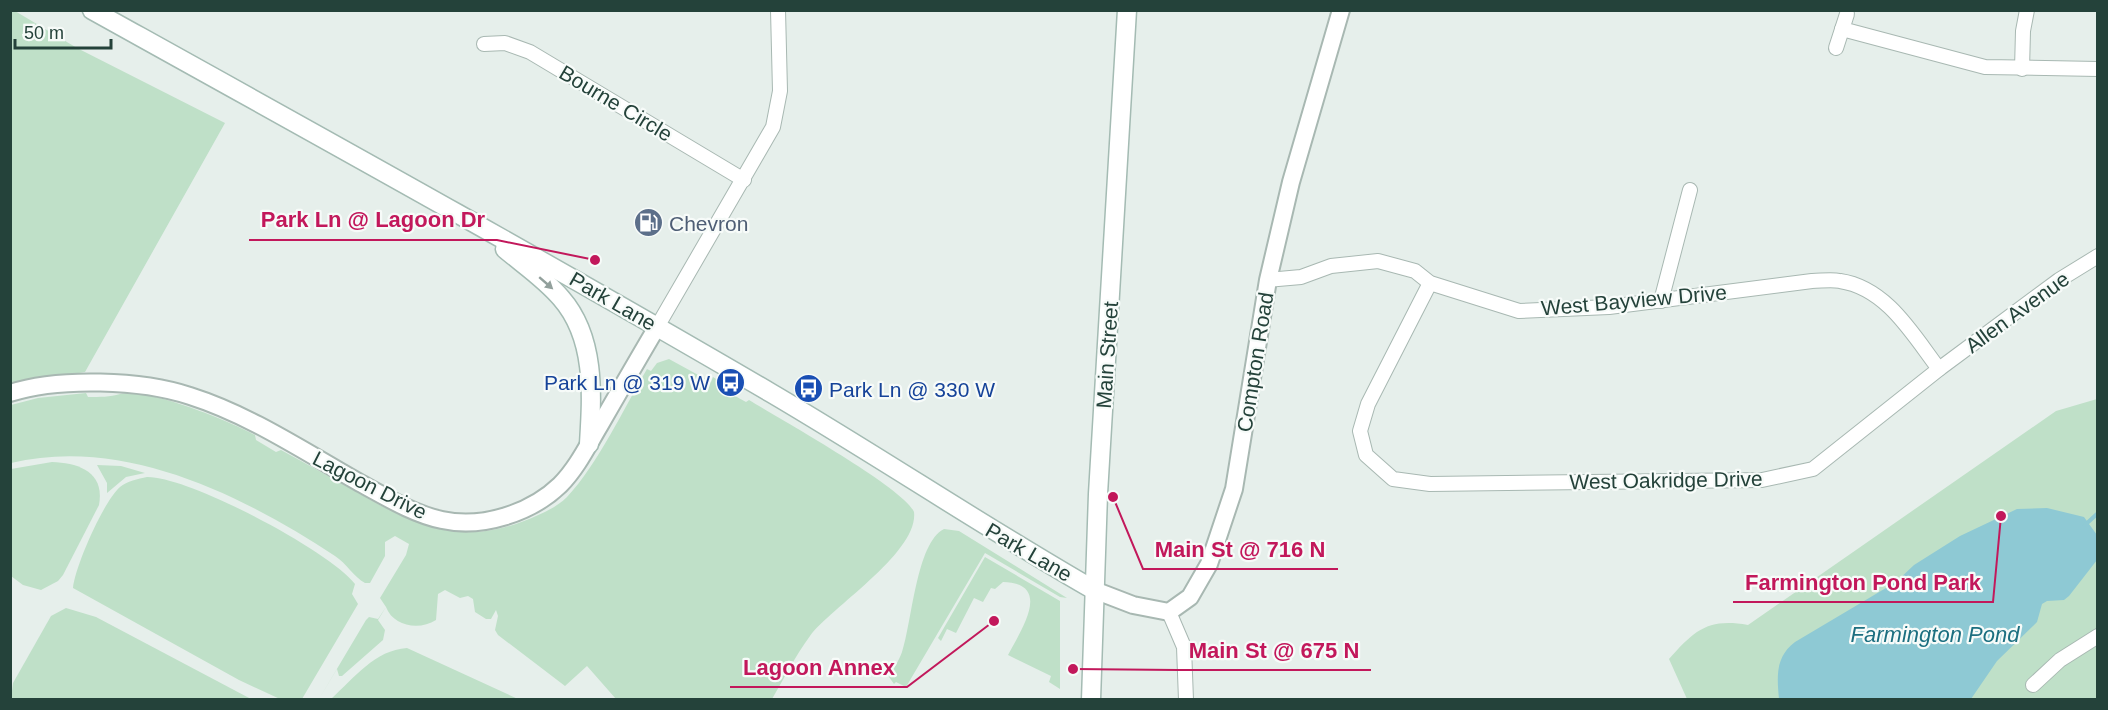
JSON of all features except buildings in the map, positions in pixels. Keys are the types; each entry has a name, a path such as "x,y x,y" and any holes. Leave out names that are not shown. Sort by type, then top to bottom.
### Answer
{"main road":[{"name":"Park Lane","path":"92,10 470,219 657,327 857,444 992,531 1094,590"},
{"name":"Main Street","path":"1090,699 1094,590 1127,10"},
{"path":"470,219 551,287 574,318 590,369 592,406 589,444"}],"street":[{"name":"Lagoon Drive","path":"10,393 80,382 140,385 189,395 247,420 404,507 443,521 482,523 512,514 539,501 560,485 589,444 765,143 778,108 781,70 778,10"},
{"name":"Compton Road","path":"1170,612 1190,597 1209,564 1234,489 1268,280 1294,171 1341,10"},
{"path":"2022,69 2023,31 2027,10"},
{"path":"1836,48 1847,14"},
{"path":"1842,29 1985,67 2097,69"},
{"name":"Bourne Circle","path":"484,44 505,43 530,52 744,180"},
{"path":"1661,300 1690,189"},
{"name":"Allen Avenue","path":"1938,369 2059,280 2097,256"},
{"name":"West Bayview Drive","path":"1268,280 1301,277 1331,266 1378,261 1415,271 1430,283 1519,310 1609,307 1812,281 1841,281 1868,291 1888,304 1938,369"},
{"name":"West Oakridge Drive","path":"1430,283 1368,404 1359,431 1366,455 1393,479 1430,484 1762,480 1813,469 1938,369"},
{"path":"1094,590 1133,605 1170,612 1184,647 1186,699"},
{"path":"2033,685 2060,660 2097,636"}],"green space":[{"path":"10,11 15,11 77,48 225,123 85,372 11,384"},
{"path":"669,359 711,382 713,377 734,391 735,396 746,402 749,400 839,454 888,487 914,512 912,528 903,544 872,578 810,636 772,699 616,699 587,666 565,686 498,635 495,630 498,616 496,610 491,619 486,619 475,612 473,599 468,596 460,598 445,590 438,594 436,620 415,626 394,619 380,598 406,555 409,544 395,536 385,542 385,556 370,583 365,583 339,559 299,533 261,512 180,476 139,464 96,458 54,457 11,463 11,405 38,398 86,393 88,397 105,397 132,393 168,400 243,429 255,435 256,440 276,452 281,450 400,515 439,529 479,532 524,521 563,501 600,452 647,369 651,371 657,363"},
{"path":"2097,399 2097,699 1687,699 1669,659 1687,640 1703,628 1722,623 1748,625 2056,411"},
{"path":"52,462 72,464 88,472 98,484 100,494 99,505 63,575 58,581 41,590 23,585 11,576 11,469"},
{"path":"97,465 121,466 145,473 126,477 107,493 107,483"},
{"path":"147,477 167,480 193,489 257,518 318,553 355,584 352,594 358,604 302,699 280,699 239,680 73,588 91,535 113,495 126,483"},
{"path":"944,529 959,531 1067,598 1060,597 985,553 906,687 896,682 894,684 889,677 898,662 906,639 921,566 935,537"},
{"path":"985,557 1060,601 1060,689 1049,682 1051,676 1008,655 1029,610 1030,599 1027,591 1018,584 1003,582 995,589 991,588 983,602 974,598 956,633 947,629 941,641 938,638"},
{"path":"386,607 378,620 385,630 383,640 342,676 339,676 337,669 319,699 366,620 369,617 378,619"},
{"path":"66,608 96,617 251,699 11,699 13,683 51,616"},
{"path":"407,648 518,699 331,699 375,659 395,650"}],"water":[{"name":"Farmington Pond","path":"2047,508 2084,517 2097,535 2097,560 2064,600 2047,601 2042,604 2037,622 1997,661 1971,699 1779,699 1779,668 1784,654 1795,642 1896,582 1914,565 1960,536 2017,509"}],"waterway":[{"path":"2085,525 2098,513"}],"place":[{"name":"Chevron","path":"648,223"},
{"name":"Park Ln @ Lagoon Dr","path":"595,260"},
{"name":"Park Ln @ 319 W","path":"731,382"},
{"name":"Park Ln @ 330 W","path":"808,389"},
{"name":"Main St @ 716 N","path":"1113,497"},
{"name":"Farmington Pond Park","path":"2001,516"},
{"name":"Lagoon Annex","path":"994,621"},
{"name":"Main St @ 675 N","path":"1073,669"}]}
